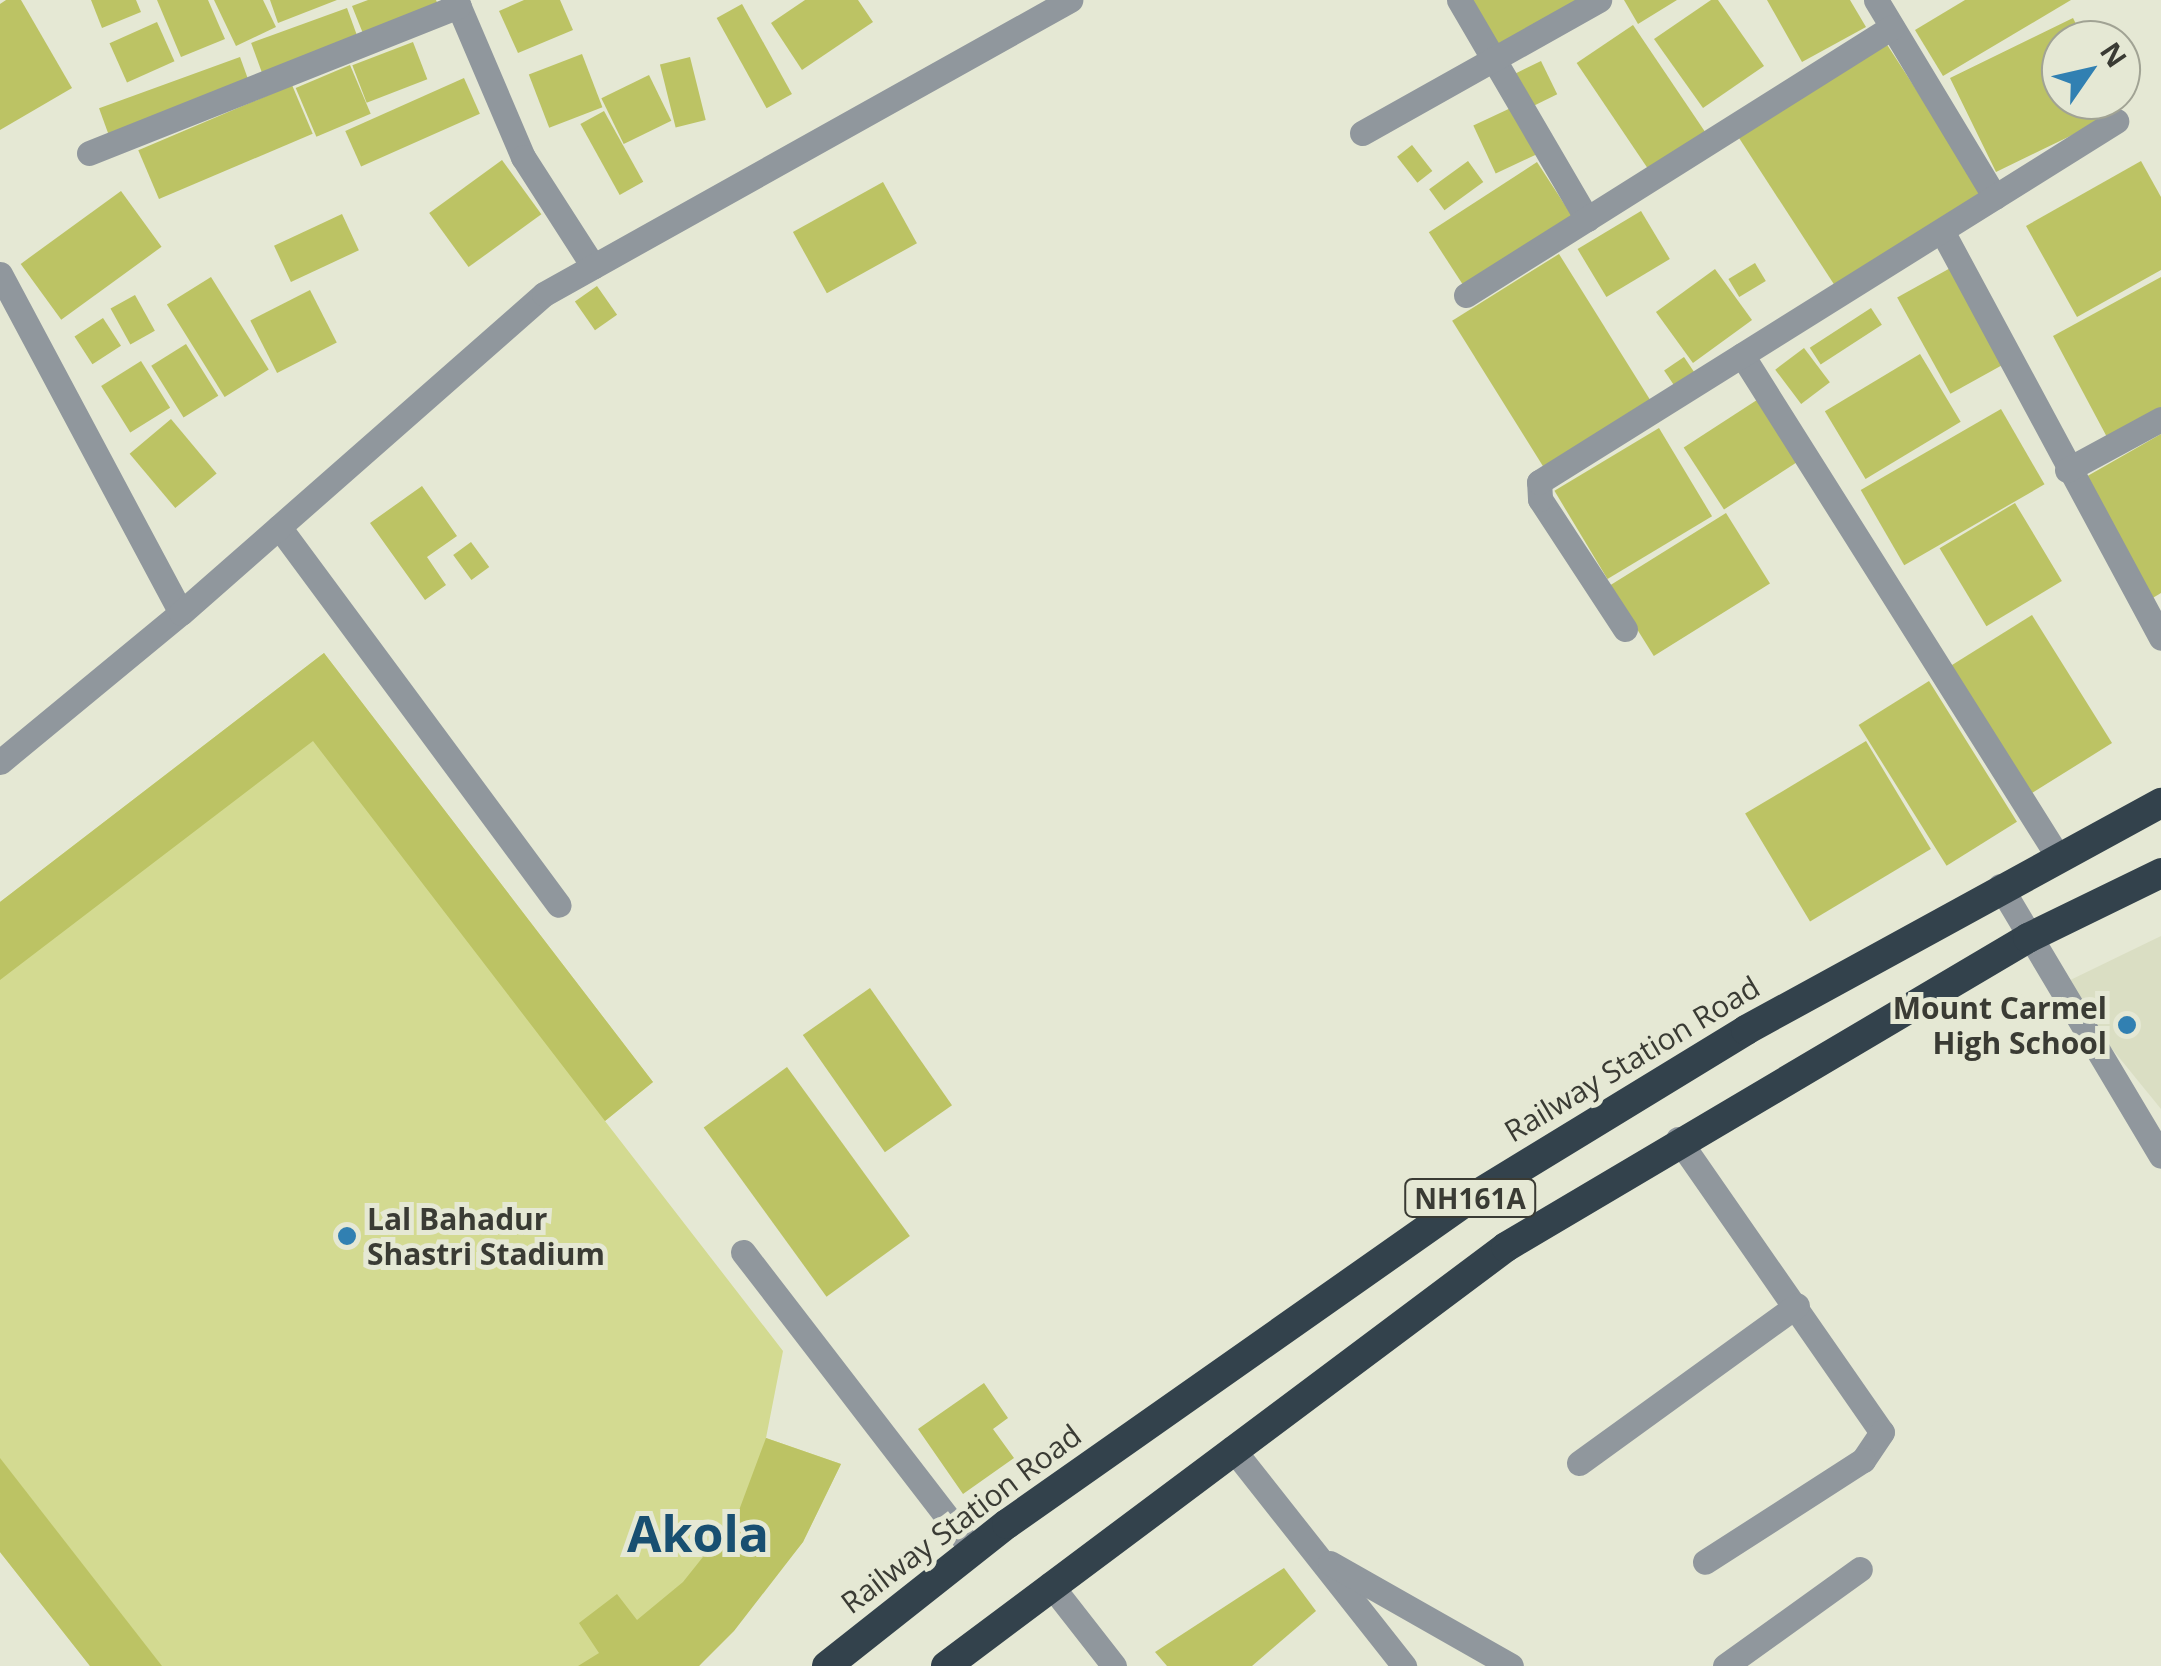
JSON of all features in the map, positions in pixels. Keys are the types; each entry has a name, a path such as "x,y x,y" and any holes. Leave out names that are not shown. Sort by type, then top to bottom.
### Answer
{"highway":[{"name":"Railway Station Road","path":"827,1666 973,1551 1426,1227 1746,1030 2000,886 2161,803"},
{"name":"NH161A","path":"946,1666 1050,1584 1506,1247 1678,1140 2028,938 2161,872"}],"street":[{"path":"0,762 182,612 544,294 1070,0"},
{"path":"1459,0 1587,219"},
{"path":"1362,133 1599,0"},
{"path":"1876,0 1995,198"},
{"path":"89,153 458,3 523,157 593,266"},
{"path":"1466,295 1892,27"},
{"path":"1625,629 1540,499 1540,482 2116,121"},
{"path":"1942,231 2067,470 2161,638"},
{"path":"0,274 182,612"},
{"path":"1742,355 2057,855"},
{"path":"2067,470 2161,419"},
{"path":"279,526 559,905"},
{"path":"2000,886 2161,1156"},
{"path":"1678,1140 1797,1305 1882,1432 1863,1460 1705,1562"},
{"path":"743,1252 973,1551"},
{"path":"1579,1464 1797,1305"},
{"path":"1232,1448 1404,1666"},
{"path":"1317,1556 1511,1666"},
{"path":"1725,1666 1860,1569"},
{"path":"1050,1584 1114,1666"}],"shaded area":[{"name":"Mount Carmel High School","path":"2161,936 2161,1109 2060,985"}],"green space":[{"name":"Lal Bahadur Shastri Stadium","path":"324,653 653,1082 605,1121 783,1351 766,1438 841,1464 803,1542 699,1666 90,1666 0,1552 0,902"}],"building":[{"path":"21,0 72,88 0,130 0,4"},
{"path":"91,0 136,0 141,12 102,28"},
{"path":"157,0 208,0 225,39 181,57"},
{"path":"214,0 263,0 276,27 236,46"},
{"path":"270,0 337,0 278,23"},
{"path":"368,0 436,0 441,12 366,41 352,6"},
{"path":"524,0 560,0 573,30 518,53 499,11"},
{"path":"805,0 858,0 873,22 802,70 771,23"},
{"path":"1467,0 1584,0 1492,48"},
{"path":"1624,0 1677,0 1638,24"},
{"path":"1711,0 1718,0 1764,66 1703,108 1654,39"},
{"path":"1767,0 1850,0 1866,27 1802,62"},
{"path":"1965,0 2071,0 1943,76 1915,30"},
{"path":"742,4 792,94 767,108 717,18"},
{"path":"347,8 360,43 264,78 251,43"},
{"path":"157,22 174,61 127,82 109,43"},
{"path":"1633,25 1707,135 1651,173 1577,63"},
{"path":"2041,34 2041,120 2103,120 1996,172 1950,78"},
{"path":"1884,40 1986,198 1840,293 1737,135"},
{"path":"413,42 427,79 367,103 352,65"},
{"path":"582,54 602,107 549,128 529,74"},
{"path":"240,57 250,85 109,136 99,108"},
{"path":"690,57 706,120 676,128 660,64"},
{"path":"1541,61 1557,94 1527,109 1510,76"},
{"path":"350,65 371,114 316,137 296,88"},
{"path":"649,75 671,121 624,144 601,98"},
{"path":"464,78 480,114 361,167 345,131"},
{"path":"292,85 313,134 159,199 138,150"},
{"path":"1515,106 1537,154 1496,173 1473,125"},
{"path":"604,111 643,182 620,195 580,124"},
{"path":"1412,145 1432,171 1417,183 1397,157"},
{"path":"502,160 541,214 469,267 429,213"},
{"path":"1468,161 1483,182 1444,210 1429,189"},
{"path":"2141,161 2161,197 2161,270 2077,317 2026,226"},
{"path":"1537,162 1574,219 1466,289 1429,232"},
{"path":"883,182 917,243 827,293 793,232"},
{"path":"121,191 162,247 61,320 21,264"},
{"path":"1641,211 1670,259 1606,297 1578,249"},
{"path":"342,214 359,250 291,282 274,246"},
{"path":"1559,254 1653,405 1546,472 1452,321"},
{"path":"1755,263 1766,281 1739,297 1728,279"},
{"path":"1954,266 2007,362 1950,394 1897,298"},
{"path":"1715,269 1752,320 1693,363 1656,312"},
{"path":"211,277 269,369 225,397 167,305"},
{"path":"2161,277 2161,410 2108,439 2053,336"},
{"path":"597,286 617,315 595,330 575,301"},
{"path":"310,290 337,343 277,373 250,320"},
{"path":"135,295 155,331 130,344 111,309"},
{"path":"1871,308 1882,325 1821,365 1810,348"},
{"path":"103,318 121,346 92,364 74,337"},
{"path":"186,344 218,396 184,417 151,366"},
{"path":"1804,348 1830,382 1801,404 1775,370"},
{"path":"1920,354 1961,422 1866,479 1825,411"},
{"path":"1684,357 1698,378 1678,391 1664,370"},
{"path":"141,361 170,408 130,433 101,386"},
{"path":"1760,398 1800,460 1724,510 1684,448"},
{"path":"2001,409 2044,484 1904,565 1861,490"},
{"path":"171,419 217,473 175,508 130,454"},
{"path":"1659,428 1712,516 1607,579 1554,491"},
{"path":"2161,434 2161,593 2146,602 2077,482"},
{"path":"422,486 457,536 427,557 446,585 425,600 370,523"},
{"path":"2015,503 2062,581 1986,626 1940,548"},
{"path":"1726,513 1770,583 1654,656 1610,586"},
{"path":"471,542 489,567 471,580 453,555"},
{"path":"2032,615 2112,743 2028,796 1948,667"},
{"path":"324,653 653,1082 605,1121 313,741 0,980 0,902"},
{"path":"1929,681 2017,822 1947,866 1859,725"},
{"path":"1866,741 1931,849 1810,922 1745,814"},
{"path":"870,988 952,1105 885,1152 803,1035"},
{"path":"787,1067 910,1236 827,1297 704,1128"},
{"path":"984,1383 1008,1418 993,1429 1014,1458 963,1494 918,1429"},
{"path":"766,1438 841,1464 803,1542 734,1631 699,1666 578,1666 599,1653 579,1623 617,1594 637,1620 683,1582 738,1513"},
{"path":"0,1458 162,1666 90,1666 0,1552"},
{"path":"1284,1568 1316,1611 1252,1666 1167,1666 1155,1652"}],"place":[{"name":"Mount Carmel High School","path":"2127,1025"},
{"name":"Lal Bahadur Shastri Stadium","path":"347,1236"}],"district":[{"name":"Akola","path":"698,1534"}]}
